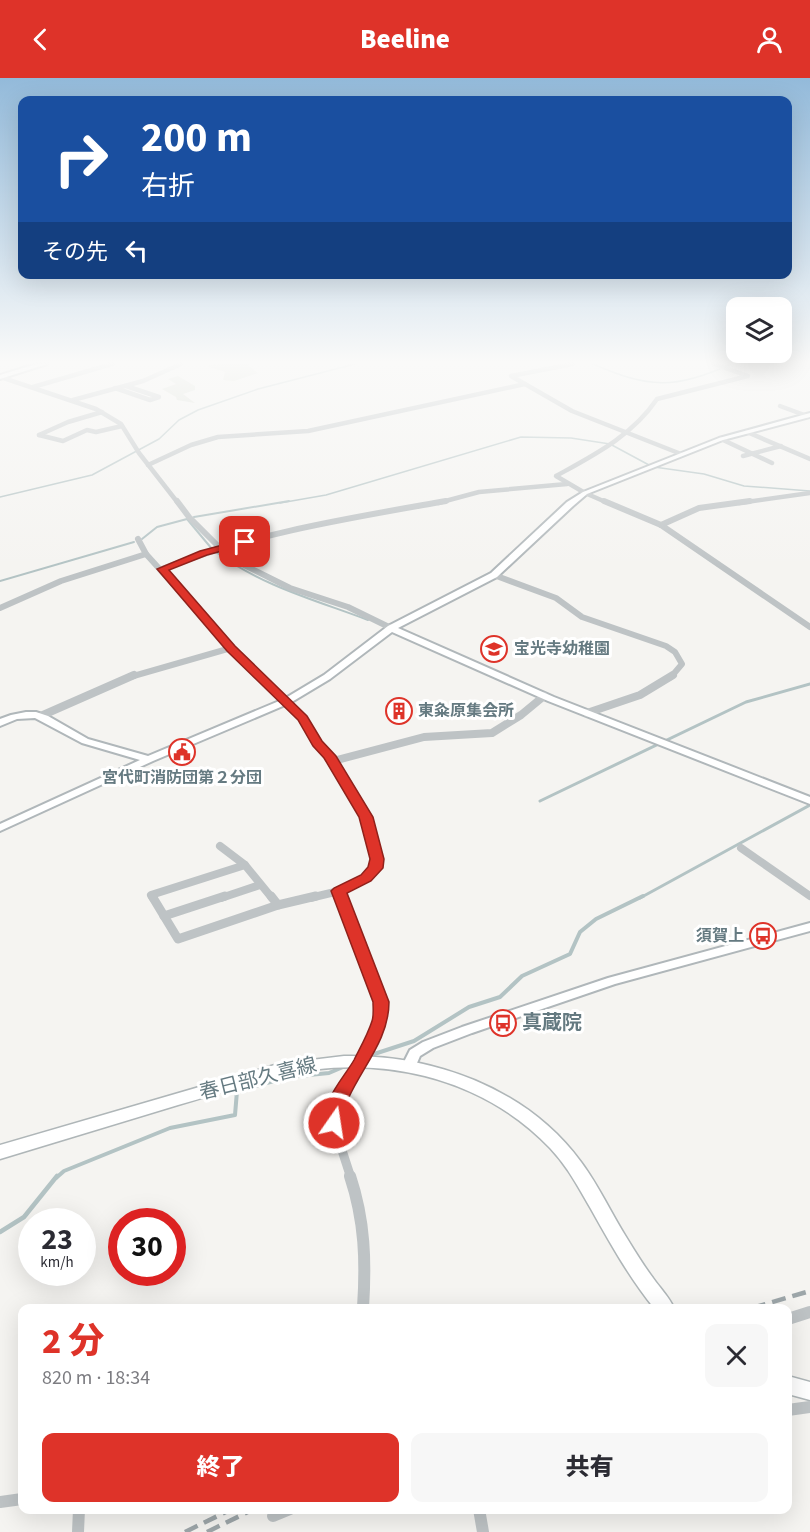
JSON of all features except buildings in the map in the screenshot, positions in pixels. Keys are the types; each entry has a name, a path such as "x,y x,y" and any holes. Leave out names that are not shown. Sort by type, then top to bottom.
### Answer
{"main road":[{"name":"春日部久喜線","path":"0,1152 278,1070 317,1063 362,1062 409,1066 471,1086 498,1099 526,1118 551,1140 572,1162 644,1284 662,1304"},
{"path":"792,1385 810,1391"}],"street":[{"path":"46,432 39,435 63,441 81,432"},
{"path":"126,432 137,451 189,517 219,549 245,567 290,588 348,607 544,696 559,699 587,713 810,801"},
{"path":"148,465 201,441 217,437 300,432"},
{"path":"681,454 626,432 607,447 556,476 585,493 661,525 810,627"},
{"path":"0,828 149,759 287,701 327,677 391,627 494,575 570,504 585,493 681,454 747,432 810,459"},
{"path":"721,439 772,463"},
{"path":"742,456 781,446"},
{"path":"162,569 219,549 295,528 439,502 479,492 567,484"},
{"path":"661,525 699,508 810,493"},
{"path":"138,539 146,554 162,569 231,648 303,718 317,743 333,761 366,817 377,859 375,868 366,878 339,891 278,905 178,939 151,896 245,865"},
{"path":"0,608 61,581 146,554"},
{"path":"494,575 556,598 582,617 666,646 679,657 682,664 679,670 666,682 587,713"},
{"path":"43,716 132,676 231,648"},
{"path":"333,761 424,737 492,733 521,715 544,696"},
{"path":"0,723 18,714 43,716 86,741 149,759"},
{"path":"220,846 245,865 278,905"},
{"path":"741,848 810,896"},
{"path":"164,916 260,885"},
{"path":"339,891 381,1002 381,1019 362,1062 342,1094 336,1108 334,1123 360,1209 366,1254 363,1304"},
{"path":"409,1066 415,1053 428,1045 467,1030 612,981 810,927"},
{"path":"792,1318 810,1312"},
{"path":"792,1409 810,1407"},
{"path":"0,1502 18,1500"},
{"path":"78,1532 79,1514"},
{"path":"273,1516 278,1514"},
{"path":"479,1514 483,1532"}],"waterway":[{"path":"0,497 92,475 159,439 167,432"},
{"path":"280,503 326,495 521,437 571,438 610,444 649,465"},
{"path":"654,467 704,474 744,486 810,491"},
{"path":"194,517 289,501"},
{"path":"142,539 157,527 187,519 212,549"},
{"path":"0,581 134,542"},
{"path":"216,552 270,583 368,620"},
{"path":"540,801 746,702 810,684"},
{"path":"640,898 810,805"},
{"path":"365,1057 414,1041 469,1007 500,997 522,976 570,954 580,932 596,919 643,896"},
{"path":"56,1178 64,1171 170,1128 235,1115 237,1091 289,1077 329,1073 343,1067"},
{"path":"0,1232 24,1217 57,1176"}],"railway":[{"path":"766,1304 810,1291"},
{"path":"185,1532 222,1514"},
{"path":"207,1532 244,1514"}],"place":[{"name":"宝光寺幼稚園","path":"494,649"},
{"name":"東粂原集会所","path":"399,711"},
{"name":"宮代町消防団第２分団","path":"182,752"},
{"name":"須賀上","path":"763,936"},
{"name":"真蔵院","path":"503,1023"}],"route":[{"path":"245,542 204,553 162,569 231,648 303,718 317,743 330,756 366,817 377,859 375,868 366,878 339,891 381,1002 381,1019 362,1062 342,1094 336,1108 334,1123"}]}
